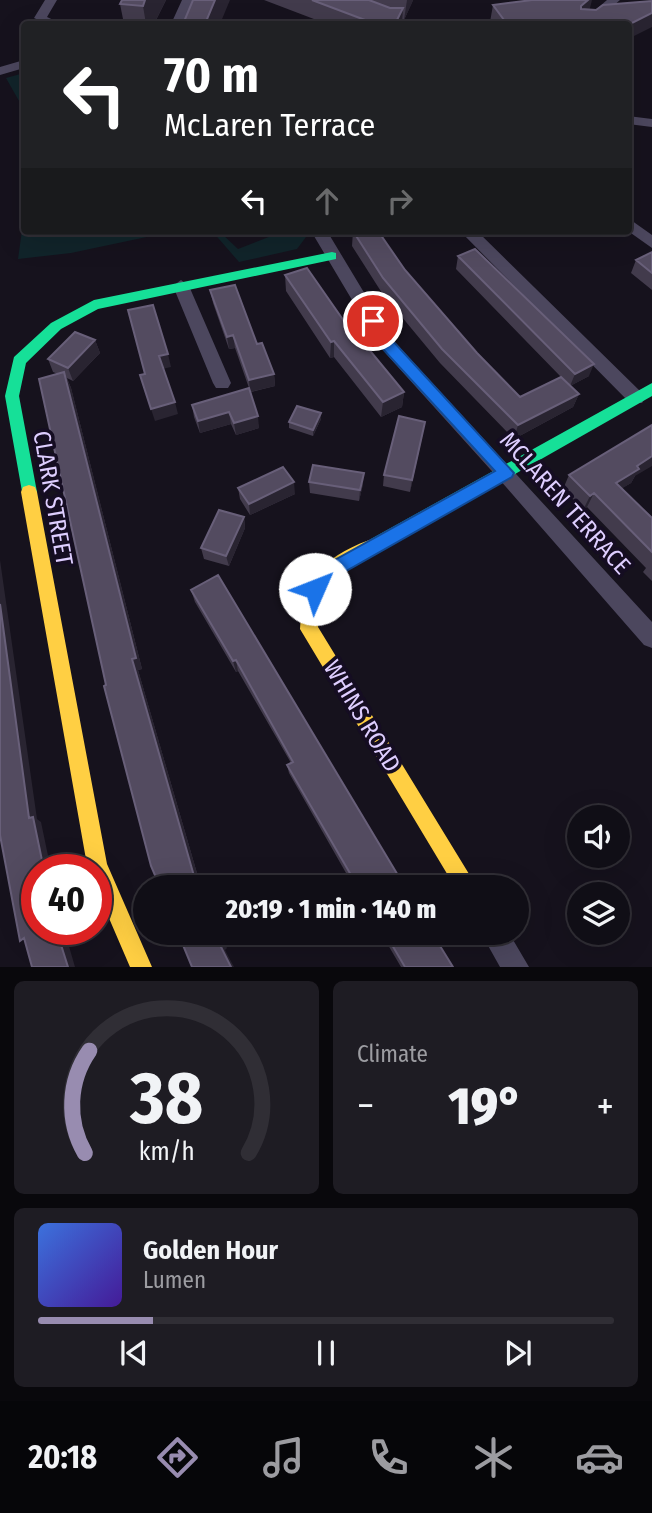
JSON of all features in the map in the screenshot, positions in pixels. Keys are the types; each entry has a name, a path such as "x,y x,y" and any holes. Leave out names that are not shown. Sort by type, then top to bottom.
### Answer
{"street":[{"path":"48,21 40,18 51,0"},
{"path":"178,21 188,0"},
{"path":"589,21 614,0"},
{"path":"0,71 21,65"},
{"path":"632,120 652,123"},
{"path":"632,226 652,243"},
{"name":"MCLAREN TERRACE","path":"321,235 386,343 652,638"},
{"path":"472,235 537,296 636,398"},
{"name":"CLARK STREET","path":"141,967 97,865 12,396 19,361 56,326 94,305 332,256"},
{"path":"181,286 222,383"},
{"name":"WHINS ROAD","path":"460,875 309,629 309,602 321,576 652,389"},
{"path":"501,945 515,967"}],"shaded area":[{"path":"21,74 21,119 19,101 6,78"},
{"path":"21,235 156,235 71,253 18,259"},
{"path":"215,235 223,235 238,249 274,235 305,235 297,249 239,262"}],"building":[{"path":"122,0 145,0 143,6 120,4"},
{"path":"193,0 215,0 206,21 184,21"},
{"path":"312,0 369,0 390,8 403,8 396,21 368,21"},
{"path":"532,0 588,0 581,9 596,10 603,5 652,1 652,13 632,23 505,21 493,5"},
{"path":"356,235 381,235 405,270 477,353 520,397 561,377 579,394 518,425 442,349 383,278"},
{"path":"475,249 594,364 575,374 458,256"},
{"path":"652,252 652,273 636,260"},
{"path":"307,268 360,344 363,342 404,392 383,402 334,341 331,342 285,275"},
{"path":"235,285 257,344 262,343 274,374 249,380 233,335 227,337 210,290"},
{"path":"153,305 168,354 159,356 175,402 151,409 140,375 145,374 128,310"},
{"path":"75,332 95,340 68,368 48,359"},
{"path":"64,372 136,658 132,659 194,875 155,875 151,866 104,686 106,685 39,379"},
{"path":"249,388 258,416 234,423 229,412 198,421 192,405"},
{"path":"297,406 321,413 313,430 289,422"},
{"path":"399,416 425,422 412,480 384,475"},
{"path":"652,425 652,456 637,466 639,469 616,483 652,518 652,552 594,493 590,496 569,475"},
{"path":"313,465 364,473 360,490 309,482"},
{"path":"283,467 294,482 249,504 238,488"},
{"path":"219,510 244,517 226,556 201,548"},
{"path":"218,575 398,875 351,875 287,765 293,762 236,660 233,661 191,590"},
{"path":"0,604 29,818 33,817 41,854 21,854 20,941 0,835"},
{"path":"26,945 61,945 68,967 32,967"},
{"path":"183,945 223,945 221,947 231,967 192,967"},
{"path":"392,945 439,945 453,967 405,967"}],"traffic: fast":[{"path":"29,492 12,396 19,361 56,326 94,305 332,256"},
{"path":"377,544 652,389"}],"traffic: slow":[{"path":"29,492 97,865 141,967"},
{"path":"377,544 335,567 318,583 310,609 309,629 460,875"}],"route":[{"path":"315,589 321,576 506,473 386,343 373,321"}]}
